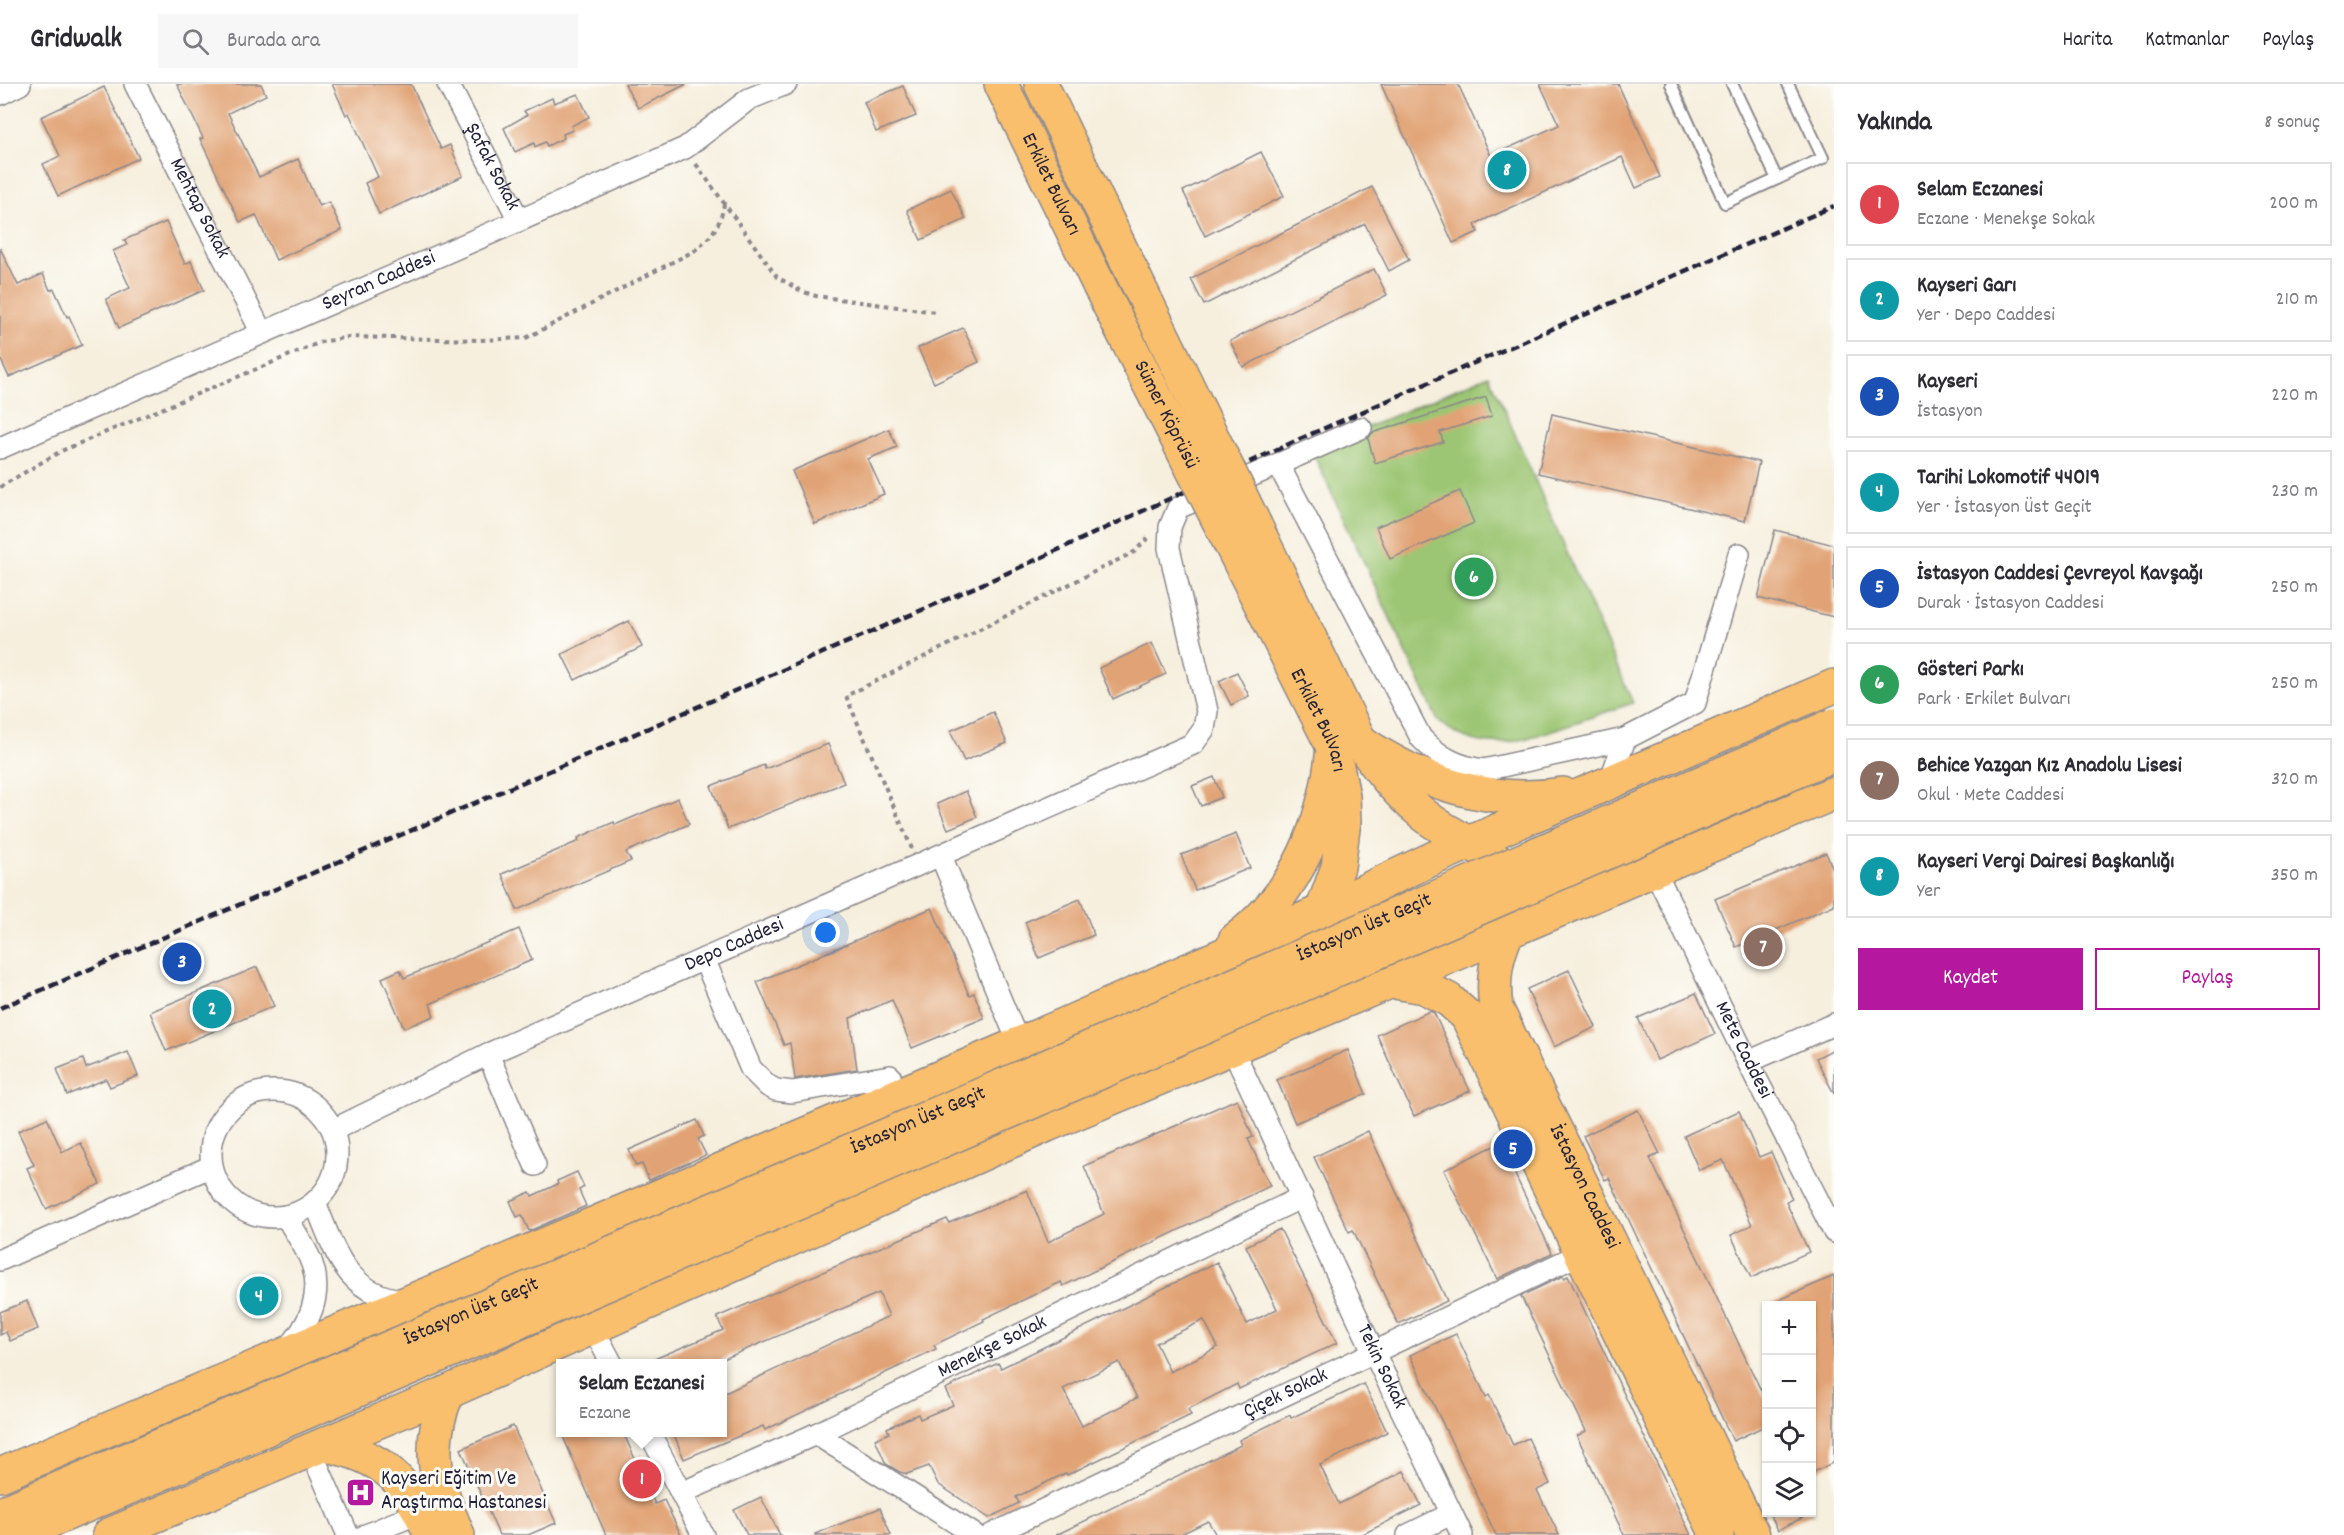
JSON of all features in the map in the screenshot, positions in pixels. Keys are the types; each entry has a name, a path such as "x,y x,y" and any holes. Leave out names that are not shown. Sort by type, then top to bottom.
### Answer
{"main road":[{"name":"Erkilet Bulvarı","path":"1001,84 1099,285"},
{"name":"Erkilet Bulvarı","path":"1041,84 1132,272"},
{"name":"Sümer Köprüsü","path":"1132,272 1244,536"},
{"name":"Sümer Köprüsü","path":"1099,285 1244,536"},
{"name":"Erkilet Bulvarı","path":"1244,536 1347,744 1432,821 1469,843"},
{"path":"0,1475 1019,1044 1322,911 1469,843 1834,686"},
{"name":"İstasyon Üst Geçit","path":"0,1514 972,1099 1834,725"},
{"name":"Erkilet Bulvarı","path":"1322,911 1338,867 1343,833 1347,744"},
{"path":"1194,967 1218,954 1246,931 1277,899 1293,876 1317,827 1331,775 1347,744 1383,757 1432,781 1484,794 1509,797 1543,796 1609,784"},
{"name":"İstasyon Üst Geçit","path":"17,1535 861,1176 1834,754"},
{"path":"109,1535 448,1392 916,1182 1834,793"},
{"name":"İstasyon Caddesi","path":"1469,843 1490,853 1498,860 1510,879 1515,906 1495,974 1496,1008 1753,1535"},
{"name":"İstasyon Caddesi","path":"1322,911 1332,945 1347,963 1368,976 1408,983 1438,993 1467,1016 1717,1535"},
{"path":"497,1266 482,1281 479,1291 478,1302 483,1324 495,1340 514,1350 535,1352 546,1349"},
{"path":"414,1301 426,1301 448,1308 464,1324 469,1334 471,1345 468,1367 464,1377 448,1392 436,1426 434,1463 444,1501 458,1535"},
{"path":"275,1359 267,1367 258,1387 258,1409 262,1419 275,1436 293,1446 359,1454 382,1466 402,1483 426,1523"},
{"path":"187,1396 201,1395 222,1403 231,1410 243,1429 246,1451 243,1461 232,1480 221,1489"}],"street":[{"path":"0,94 20,84"},
{"name":"Mehtap Sokak","path":"135,84 262,333"},
{"name":"Şafak Sokak","path":"448,84 519,220"},
{"name":"Seyran Caddesi","path":"1,444 685,148 745,91 786,84"},
{"path":"1178,508 1361,428"},
{"path":"1278,464 1421,738 1440,755 1461,766 1484,770 1625,739 1695,703 1739,554"},
{"name":"Depo Caddesi","path":"333,1130 488,1054 1174,754 1192,744 1199,737 1207,720 1207,711 1169,548 1170,527 1178,508"},
{"path":"1609,784 1625,739"},
{"path":"941,856 1019,1044"},
{"name":"Mete Caddesi","path":"1654,869 1834,1232"},
{"path":"704,959 751,1069 768,1086 776,1090 792,1092 890,1076"},
{"path":"1748,1062 1834,1024"},
{"name":"Tekin Sokak","path":"1232,1048 1374,1353 1462,1535"},
{"path":"488,1054 535,1165"},
{"path":"282,1092 307,1101 318,1108 333,1130 337,1156 336,1169 331,1181 315,1202 306,1208 286,1216 262,1216 239,1206 221,1189 212,1166 213,1139 224,1116 233,1106 256,1094 282,1092"},
{"path":"0,1260 212,1166"},
{"name":"Menekşe Sokak","path":"681,1493 816,1434 1302,1197"},
{"path":"315,1202 338,1260 346,1271 378,1294 414,1301"},
{"path":"275,1359 300,1334 313,1306 315,1291 311,1261 286,1216"},
{"name":"Çiçek Sokak","path":"991,1535 1582,1253"},
{"path":"593,1328 609,1359"},
{"path":"816,1434 975,1535"},
{"path":"652,1437 703,1535"},
{"path":"318,1448 348,1535"},
{"path":"1408,1535 1451,1514"},
{"path":"366,1535 426,1523"}],"lane":[{"path":"1671,84 1725,203 1823,158 1788,84"},
{"path":"1732,84 1777,179"}],"path":[{"path":"685,148 777,277 801,291 816,296 935,312"},
{"path":"0,487 61,451 321,342 349,337 480,340 526,338 694,251 710,237 717,226 724,204"},
{"path":"919,865 846,696 1134,552 1178,508"}],"green space":[{"path":"1489,375 1633,703 1542,734 1497,743 1468,739 1438,721 1312,451"}],"building":[{"path":"177,84 261,84 266,95 228,113 259,177 298,159 319,206 329,202 342,230 276,260 256,215 240,222 200,139 203,138"},
{"path":"332,84 411,84 441,149 450,145 463,176 379,214 365,183 378,177 349,113 346,115"},
{"path":"625,84 687,84 638,108"},
{"path":"1381,84 1458,84 1491,156 1559,125 1540,84 1618,84 1660,177 1636,188 1622,157 1475,224 1478,232 1453,243"},
{"path":"903,86 916,116 876,132 864,102"},
{"path":"104,87 139,158 58,196 43,164 60,156 41,117"},
{"path":"578,94 589,117 571,126 573,130 563,134 564,138 547,146 545,142 535,147 534,143 515,152 504,128 527,115 524,111 552,98 554,103"},
{"path":"1261,152 1284,196 1205,236 1183,191"},
{"path":"1372,187 1409,260 1389,271 1365,224 1204,305 1191,279"},
{"path":"951,189 966,219 921,240 907,210"},
{"path":"166,222 185,264 191,261 204,290 119,328 106,299 130,288 113,251 127,245 124,240"},
{"path":"0,248 18,285 43,274 50,290 54,289 67,317 69,316 82,345 9,377 0,358"},
{"path":"1374,269 1387,295 1243,367 1230,341"},
{"path":"963,328 979,362 934,383 918,348"},
{"path":"1486,397 1492,416 1440,432 1443,442 1375,463 1368,439 1372,433"},
{"path":"1552,414 1759,462 1745,521 1538,473"},
{"path":"889,429 897,447 868,459 884,494 815,524 792,471"},
{"path":"1460,491 1474,523 1390,559 1376,527"},
{"path":"1775,530 1834,545 1834,617 1758,598"},
{"path":"629,621 642,647 575,680 562,654"},
{"path":"1152,643 1166,674 1113,699 1099,668"},
{"path":"1237,672 1249,696 1231,705 1219,681"},
{"path":"993,712 1007,743 964,761 950,731"},
{"path":"828,744 844,783 728,829 711,786 764,765 765,769"},
{"path":"1214,777 1222,797 1201,806 1192,786"},
{"path":"966,791 977,817 948,829 937,804"},
{"path":"678,798 689,824 626,852 631,861 517,910 502,874 579,841 578,838 614,822 615,825"},
{"path":"1236,834 1250,868 1195,890 1181,855"},
{"path":"1826,853 1834,871 1834,905 1736,947 1715,899"},
{"path":"1080,899 1094,935 1039,958 1025,922"},
{"path":"932,908 969,995 974,993 984,1018 912,1048 892,1000 850,1018 857,1069 795,1079 790,1043 784,1045 757,982"},
{"path":"519,929 532,960 430,1004 434,1016 404,1028 382,978 400,970 404,978"},
{"path":"257,967 274,1006 166,1051 150,1012"},
{"path":"1569,970 1596,1027 1554,1047 1527,989"},
{"path":"1696,993 1715,1034 1657,1060 1638,1018"},
{"path":"1430,1011 1434,1013 1470,1091 1414,1116 1377,1035"},
{"path":"1834,1049 1834,1094 1816,1058"},
{"path":"1348,1050 1366,1094 1295,1123 1277,1080"},
{"path":"128,1052 138,1076 110,1087 106,1079 67,1095 57,1069 83,1059 86,1068"},
{"path":"1237,1099 1253,1137 1248,1139 1270,1186 1063,1286 1061,1282 983,1319 984,1321 934,1345 936,1349 765,1430 763,1426 684,1459 675,1437 727,1437 727,1392 889,1316 879,1293 724,1359 654,1359 723,1330 717,1317 947,1219 949,1223 1027,1190 1048,1242 1104,1214 1084,1166"},
{"path":"1638,1110 1660,1154 1650,1158 1762,1393 1762,1427 1733,1441 1609,1178 1605,1180 1583,1136"},
{"path":"1739,1111 1759,1157 1771,1152 1792,1199 1786,1202 1809,1252 1751,1278 1731,1235 1752,1225 1723,1160 1699,1170 1684,1136"},
{"path":"47,1118 62,1152 81,1143 100,1184 46,1209 27,1168 34,1165 18,1131"},
{"path":"697,1120 704,1136 698,1139 706,1155 649,1180 642,1164 636,1166 629,1150"},
{"path":"1368,1131 1447,1301 1398,1324 1353,1230 1349,1232 1314,1157"},
{"path":"1500,1143 1552,1253 1497,1279 1444,1170"},
{"path":"577,1172 584,1187 579,1190 586,1206 529,1231 522,1215 517,1217 510,1201 530,1192 532,1196"},
{"path":"1280,1229 1337,1343 1239,1389 1237,1384 1188,1409 1191,1415 1016,1497 1019,1503 989,1518 938,1484 929,1466 907,1474 886,1464 875,1439 889,1433 887,1428 918,1414 920,1419 953,1405 945,1389 998,1363 1001,1368 1217,1262 1247,1324 1277,1309 1246,1246","holes":["1204,1320 1218,1347 1170,1372 1156,1343","1119,1362 1137,1398 1082,1426 1063,1389"]},
{"path":"1563,1276 1564,1278 1568,1276 1691,1535 1624,1535 1577,1436 1586,1431 1521,1296"},
{"path":"1834,1276 1834,1462 1816,1471 1816,1301 1777,1301"},
{"path":"27,1301 38,1329 10,1341 6,1332 0,1335 0,1312"},
{"path":"1456,1334 1486,1397 1489,1395 1513,1445 1528,1438 1550,1484 1537,1490 1559,1535 1496,1535 1410,1355"},
{"path":"1364,1384 1387,1432 1320,1465 1339,1504 1404,1471 1421,1505 1361,1535 1216,1535 1208,1521 1179,1535 1056,1535 1241,1445 1239,1440 1290,1415 1291,1418"},
{"path":"513,1426 556,1523 528,1535 499,1535 461,1449"},
{"path":"563,1437 625,1437 655,1504 664,1500 681,1535 606,1535"},
{"path":"761,1497 780,1535 747,1535 734,1510"},
{"path":"880,1508 891,1535 815,1535 815,1534"},
{"path":"1772,1517 1804,1517 1778,1530"}],"railway":[{"path":"0,1008 1003,575 1302,438 1834,206"}],"place":[{"name":"Kayseri Vergi Dairesi Başkanlığı","path":"1507,170"},
{"name":"Gösteri Parkı","path":"1474,577"},
{"name":"Behice Yazgan Kız Anadolu Lisesi","path":"1763,947"},
{"name":"Kayseri","path":"182,962"},
{"name":"Kayseri Garı","path":"212,1009"},
{"name":"İstasyon Caddesi Çevreyol Kavşağı","path":"1513,1149"},
{"name":"Tarihi Lokomotif 44019","path":"259,1296"},
{"name":"Selam Eczanesi","path":"642,1479"},
{"name":"Kayseri Eğitim Ve Araştırma Hastanesi","path":"360,1492"}]}
